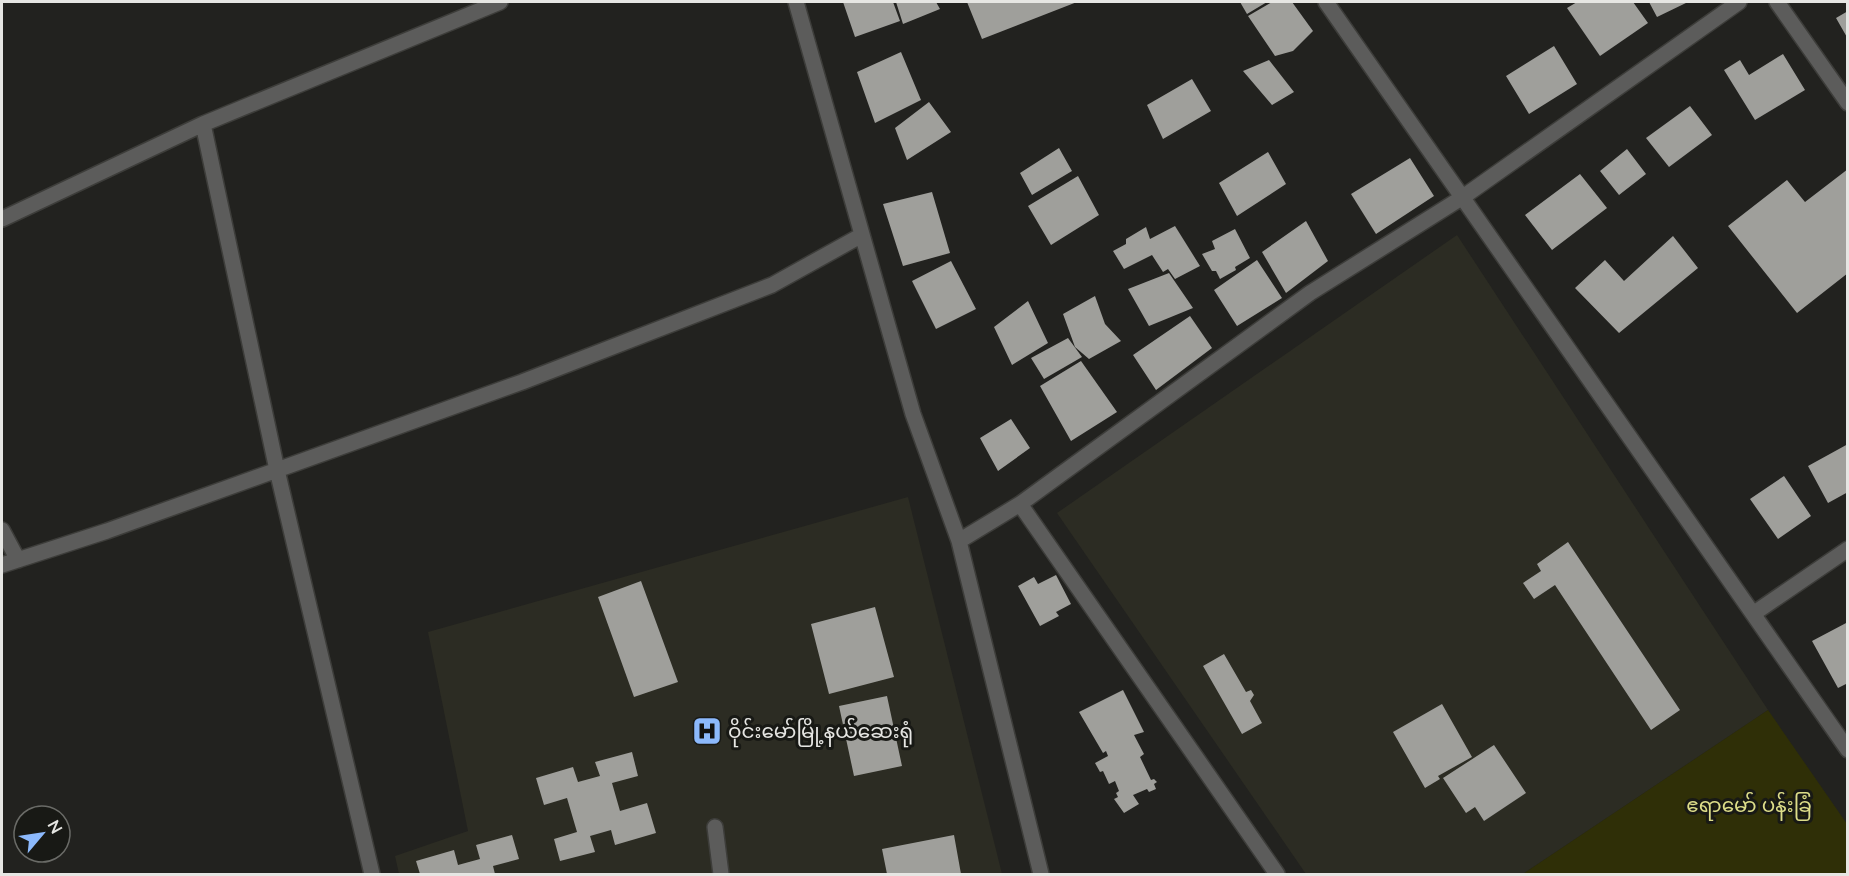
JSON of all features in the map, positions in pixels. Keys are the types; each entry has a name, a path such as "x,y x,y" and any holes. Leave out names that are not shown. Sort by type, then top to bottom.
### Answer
{"street":[{"path":"2,219 203,124 500,2"},
{"path":"796,2 913,414 959,541 1041,874"},
{"path":"1326,2 1848,750"},
{"path":"959,541 1020,504 1310,293 1462,197 1739,2"},
{"path":"1777,2 1848,103"},
{"path":"203,124 277,470 372,874"},
{"path":"2,565 107,531 522,382 772,285 862,235"},
{"path":"1020,504 1277,874"},
{"path":"2,530 18,560"},
{"path":"1754,614 1848,549"},
{"path":"715,827 721,874"}],"shaded area":[{"path":"1457,235 1768,710 1523,874 1306,874 1057,513"},
{"name":"ဝိုင်းမော်မြို့နယ်ဆေးရုံ","path":"908,497 1002,874 399,874 395,856 468,831 428,632"}],"green space":[{"name":"ဧရာမော် ပန်းခြံ","path":"1768,710 1847,824 1847,874 1523,874"}],"building":[{"path":"843,2 893,2 900,21 855,37"},
{"path":"896,2 936,2 940,9 903,24"},
{"path":"967,2 1077,2 982,39"},
{"path":"1240,2 1267,2 1247,14"},
{"path":"1272,2 1292,2 1313,31 1293,51 1275,56 1248,16"},
{"path":"1577,2 1633,2 1648,23 1600,56 1567,8"},
{"path":"1649,2 1688,2 1657,17"},
{"path":"1848,11 1848,39 1836,18"},
{"path":"1554,46 1577,84 1529,114 1506,76"},
{"path":"901,52 921,100 875,123 857,72"},
{"path":"1783,54 1805,90 1755,120 1724,70 1740,60 1749,75"},
{"path":"1269,60 1294,92 1272,105 1243,71"},
{"path":"1192,79 1211,111 1163,139 1147,105"},
{"path":"929,102 951,132 907,160 895,128"},
{"path":"1690,106 1712,135 1669,167 1646,138"},
{"path":"1059,148 1072,171 1032,195 1020,173"},
{"path":"1627,149 1646,174 1619,195 1600,171"},
{"path":"1268,152 1286,184 1237,216 1219,183"},
{"path":"1410,158 1434,196 1376,234 1351,194"},
{"path":"1848,169 1848,273 1797,313 1728,226 1787,180 1805,202"},
{"path":"1580,174 1607,208 1552,250 1525,215"},
{"path":"1078,176 1099,215 1051,245 1028,206"},
{"path":"932,192 950,253 903,266 883,204"},
{"path":"1306,221 1328,261 1286,293 1262,252"},
{"path":"1175,226 1200,266 1175,279 1168,269 1163,272 1152,255 1124,269 1113,251 1126,244 1126,239 1146,227 1150,239"},
{"path":"1235,229 1250,258 1235,267 1236,270 1220,279 1216,271 1212,271 1202,254 1215,249 1212,241"},
{"path":"1673,236 1698,268 1619,333 1575,288 1605,260 1624,281"},
{"path":"1257,260 1282,298 1237,326 1214,290"},
{"path":"951,261 976,309 936,329 912,281"},
{"path":"1169,273 1193,308 1149,326 1128,289"},
{"path":"1095,296 1105,324 1121,341 1089,359 1075,347 1063,314"},
{"path":"1028,301 1048,343 1012,365 994,327"},
{"path":"1190,316 1212,348 1156,390 1133,355"},
{"path":"1068,338 1082,357 1044,379 1031,358"},
{"path":"1081,361 1117,412 1071,441 1040,386"},
{"path":"1011,419 1030,448 998,471 980,438"},
{"path":"1848,444 1848,492 1828,503 1808,466"},
{"path":"1784,476 1811,516 1778,539 1750,499"},
{"path":"1568,542 1680,710 1651,730 1555,585 1534,599 1523,583 1541,571 1537,564"},
{"path":"1056,575 1071,604 1056,612 1059,616 1040,626 1018,586 1034,577 1038,584"},
{"path":"641,581 678,682 634,697 598,597"},
{"path":"875,607 894,677 829,694 811,624"},
{"path":"1848,622 1848,683 1838,688 1812,641"},
{"path":"1224,654 1246,692 1251,690 1254,695 1250,701 1262,723 1242,734 1203,666"},
{"path":"1123,690 1144,732 1134,735 1144,754 1140,757 1151,780 1154,779 1157,782 1154,784 1156,789 1149,792 1147,789 1133,795 1139,804 1124,813 1114,799 1118,797 1116,793 1119,791 1115,781 1109,784 1103,771 1100,772 1095,763 1108,756 1106,751 1103,753 1079,712"},
{"path":"887,696 902,766 854,776 839,706"},
{"path":"1442,704 1472,757 1438,776 1440,779 1425,788 1393,732"},
{"path":"1494,745 1526,793 1484,821 1475,807 1466,813 1443,778"},
{"path":"632,752 638,776 612,783 620,811 647,803 656,833 615,845 611,830 590,836 595,852 560,861 554,839 577,832 567,798 544,805 536,778 573,767 578,782 600,776 595,762"},
{"path":"512,835 519,859 493,866 495,874 420,874 416,861 454,850 458,865 480,859 476,845"},
{"path":"954,835 961,874 887,874 882,849"}],"place":[{"name":"ဝိုင်းမော်မြို့နယ်ဆေးရုံ","path":"707,731"}]}
